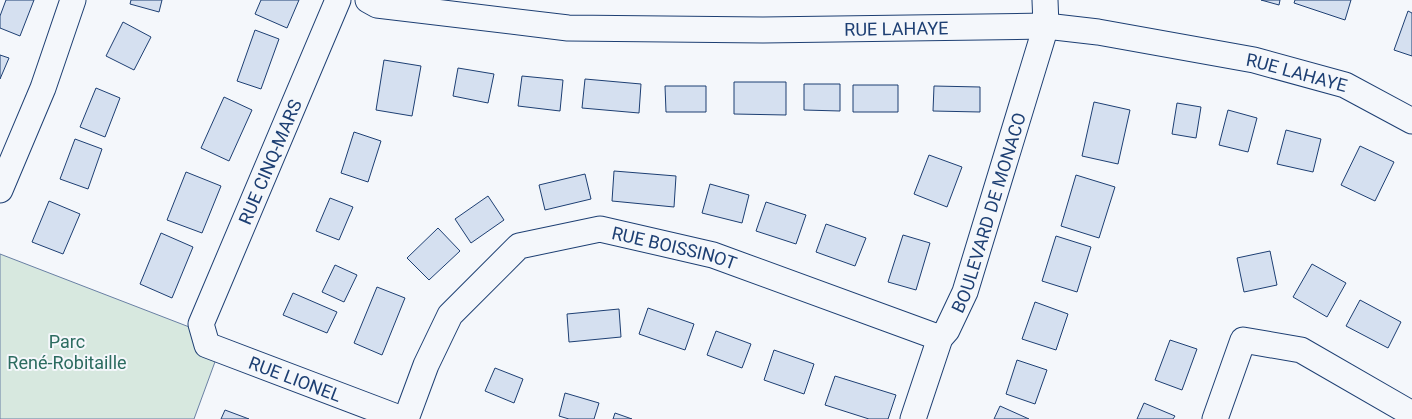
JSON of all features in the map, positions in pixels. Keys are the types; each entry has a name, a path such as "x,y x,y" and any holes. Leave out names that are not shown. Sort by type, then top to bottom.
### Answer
{"street":[{"path":"0,190 43,88 73,0"},
{"name":"RUE CINQ-MARS","path":"201,324 338,0"},
{"name":"RUE LAHAYE","path":"368,0 377,5 568,28 763,30 1046,26 1098,32 1254,60 1345,85 1412,121"},
{"name":"BOULEVARD DE MONACO","path":"913,419 940,338 948,330 964,292 1046,26 1045,0"},
{"name":"RUE BOISSINOT","path":"406,419 426,365 450,315 518,246 600,229 713,255 940,338"},
{"name":"RUE LIONEL","path":"201,324 208,345 402,419"},
{"path":"1215,419 1243,340 1301,350 1412,414"}],"green space":[{"name":"Parc René-Robitaille","path":"0,254 223,340 194,419 0,419"}],"building":[{"path":"6,0 34,0 20,36 0,28 0,16"},
{"path":"131,0 162,0 159,12 130,4"},
{"path":"261,0 299,0 287,28 255,14"},
{"path":"1261,0 1280,0 1279,5"},
{"path":"1295,0 1351,0 1345,20 1294,3"},
{"path":"1408,11 1412,13 1412,56 1394,50"},
{"path":"123,22 151,37 134,70 106,56"},
{"path":"255,30 279,39 261,89 237,81"},
{"path":"0,55 9,58 0,79"},
{"path":"384,60 421,66 412,116 376,110"},
{"path":"458,68 494,74 488,103 453,96"},
{"path":"522,76 563,80 560,111 518,106"},
{"path":"585,79 641,84 639,113 582,108"},
{"path":"734,82 786,82 786,115 734,114"},
{"path":"804,84 840,84 840,111 804,110"},
{"path":"853,85 898,85 898,112 853,112"},
{"path":"665,86 706,86 706,112 666,112"},
{"path":"934,86 980,87 980,112 933,111"},
{"path":"96,88 120,98 105,137 80,127"},
{"path":"224,97 252,110 229,161 201,148"},
{"path":"1094,102 1130,110 1118,164 1082,156"},
{"path":"1177,103 1201,107 1196,138 1172,134"},
{"path":"1228,110 1257,118 1248,152 1219,145"},
{"path":"1286,130 1321,139 1313,172 1277,164"},
{"path":"354,132 381,141 368,182 341,173"},
{"path":"75,139 102,149 88,189 60,179"},
{"path":"1360,146 1394,162 1375,201 1341,185"},
{"path":"929,155 962,167 947,207 914,194"},
{"path":"614,171 676,176 674,207 612,201"},
{"path":"186,172 221,186 202,233 167,220"},
{"path":"585,174 591,199 545,210 539,185"},
{"path":"1076,175 1115,187 1099,238 1061,226"},
{"path":"710,184 749,195 742,223 702,213"},
{"path":"488,196 504,220 471,243 455,219"},
{"path":"330,198 353,207 339,240 316,231"},
{"path":"49,201 80,214 63,254 32,242"},
{"path":"766,202 806,215 796,244 756,231"},
{"path":"826,224 866,238 855,266 816,252"},
{"path":"438,228 460,251 429,280 407,258"},
{"path":"161,233 193,247 172,298 140,284"},
{"path":"903,235 930,243 916,290 888,282"},
{"path":"1056,236 1091,247 1077,292 1042,281"},
{"path":"1270,251 1277,285 1244,292 1237,258"},
{"path":"1312,264 1346,283 1327,317 1293,297"},
{"path":"335,265 357,275 344,302 322,292"},
{"path":"377,287 405,298 382,355 354,343"},
{"path":"293,293 337,312 327,333 283,315"},
{"path":"1360,300 1401,322 1388,348 1346,326"},
{"path":"1035,302 1068,314 1056,350 1022,339"},
{"path":"648,308 694,324 685,350 639,334"},
{"path":"619,309 621,337 569,342 567,314"},
{"path":"716,331 751,344 742,368 707,355"},
{"path":"1170,340 1197,349 1182,390 1155,380"},
{"path":"774,350 814,364 804,394 764,380"},
{"path":"1017,360 1047,370 1035,404 1006,394"},
{"path":"495,368 523,379 514,403 485,391"},
{"path":"835,376 896,395 888,419 869,419 825,405"},
{"path":"565,393 599,403 594,419 569,419 559,416"},
{"path":"1144,403 1175,416 1173,419 1137,419"},
{"path":"1000,406 1029,419 994,419"},
{"path":"225,410 249,419 221,419"},
{"path":"615,413 632,419 613,419"}]}
